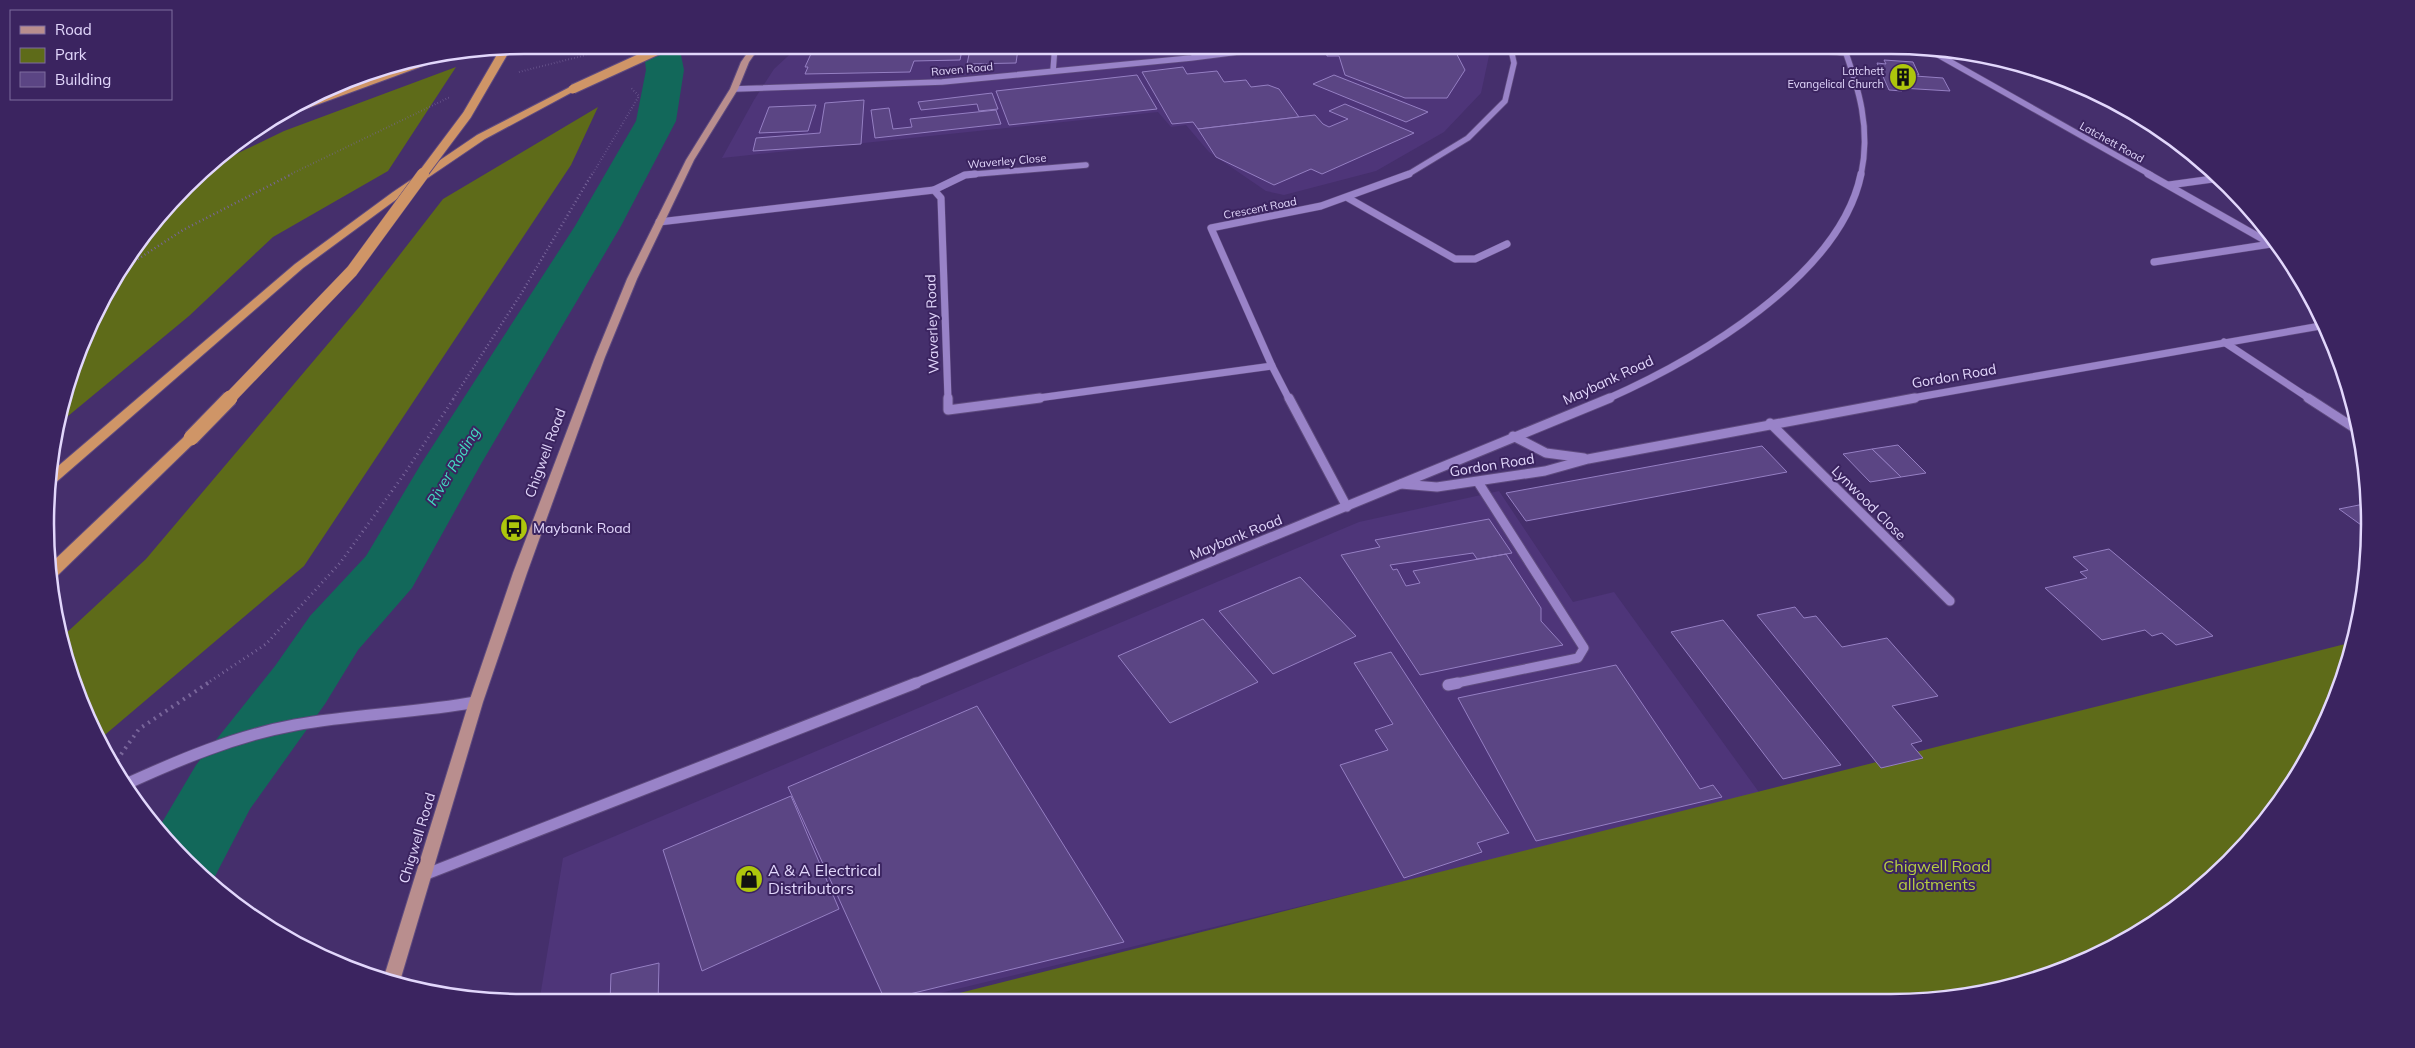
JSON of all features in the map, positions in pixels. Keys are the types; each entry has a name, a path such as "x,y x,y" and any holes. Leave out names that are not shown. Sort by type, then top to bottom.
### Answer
{"highway":[{"path":"57,474 307,260 397,194 481,137 572,89 649,54"},
{"path":"56,566 191,438 352,271 467,115 502,55"},
{"path":"316,102 409,68"}],"main road":[{"name":"Chigwell Road","path":"393,975 476,702 520,573 600,356 659,222 690,160 734,89 745,62 751,54"}],"street":[{"path":"1053,71 1054,54"},
{"path":"1191,58 1222,54"},
{"name":"Crescent Road","path":"1347,507 1272,366 1211,228 1321,206 1403,178 1468,138 1505,101 1514,63 1512,54"},
{"name":"Maybank Road","path":"424,875 992,651 1347,507 1632,386 1677,363 1721,337 1766,304 1803,271 1840,226 1855,199 1863,170 1866,126 1863,106 1846,54"},
{"name":"Latchett Road","path":"1942,57 2266,241"},
{"name":"Raven Road","path":"734,89 942,82 1191,58"},
{"name":"Waverley Close","path":"934,190 965,175 1086,165"},
{"path":"2168,186 2211,179"},
{"path":"659,222 934,190"},
{"name":"Waverley Road","path":"934,190 941,198 948,410 1272,366"},
{"path":"1348,198 1455,259 1465,262 1477,259 1507,244"},
{"path":"2154,262 2269,244"},
{"name":"Gordon Road","path":"1399,484 1438,487 1544,471 1588,459 1770,423 2317,326"},
{"path":"2224,342 2350,425"},
{"name":"Lynwood Close","path":"1770,423 1950,601"},
{"name":"Gordon Road","path":"1513,436 1546,453 1588,459"},
{"path":"1448,685 1578,658 1584,648 1478,482"},
{"path":"131,782 204,752 262,732 366,714 476,702"}],"path":[{"path":"511,75 593,54"},
{"path":"118,760 139,729 266,644 340,563 405,473 521,294 586,188 639,96 629,86"},
{"path":"134,262 183,230 233,203 456,95"}],"shaded area":[{"path":"790,54 1489,54 1481,93 1444,132 1376,171 1284,195 1266,191 1209,152 1186,125 1171,127 1158,112 722,158 754,100 774,69"},
{"path":"1499,491 1573,602 1614,592 1761,795 936,994 540,994 563,858 1359,522"}],"green space":[{"path":"456,67 388,171 273,237 189,316 66,417 79,373 102,316 133,263 151,238 191,191 214,170 231,156 284,131"},
{"path":"598,107 571,165 304,566 104,736 79,675 67,632 146,559 360,306 443,199"},
{"name":"Chigwell Road allotments","path":"2345,644 2325,704 2313,732 2298,759 2264,810 2224,857 2177,897 2126,931 2099,946 2071,958 2013,978 1952,990 1891,994 956,994"}],"building":[{"path":"811,54 961,54 960,60 914,61 910,72 805,74 808,67 805,67"},
{"path":"969,54 1017,54 1016,63 967,64"},
{"path":"1327,54 1457,54 1465,70 1447,98 1405,98 1345,75 1339,56 1327,56"},
{"name":"Latchett Evangelical Church","path":"1884,60 1913,62 1919,75 1900,73 1901,75 1943,78 1950,91 1901,88 1902,91 1889,90 1877,63 1886,64"},
{"path":"1183,67 1187,74 1217,71 1224,82 1246,80 1251,87 1268,85 1279,89 1299,117 1198,129 1193,122 1172,124 1142,72"},
{"path":"1137,75 1157,109 1009,125 996,91"},
{"path":"1334,75 1428,112 1406,122 1313,84"},
{"path":"992,93 998,109 979,111 977,104 921,110 918,102"},
{"path":"864,100 861,144 753,151 756,138 820,133 825,103"},
{"path":"1345,104 1414,133 1322,174 1311,169 1274,185 1216,157 1198,129 1315,115 1323,124 1329,127 1348,119 1329,111"},
{"path":"816,105 808,131 759,133 769,107"},
{"path":"889,108 893,129 912,127 910,119 996,110 1001,124 875,138 871,110"},
{"path":"1898,445 1926,473 1901,477 1872,449"},
{"path":"1762,446 1787,472 1526,521 1506,493"},
{"path":"1872,449 1901,477 1870,482 1843,454"},
{"path":"2360,505 2361,525 2339,509"},
{"path":"1489,519 1512,553 1506,554 1541,608 1541,621 1563,645 1420,675 1341,555 1380,547 1375,540","holes":["1473,553 1477,559 1413,571 1420,583 1406,586 1397,569 1393,570 1390,565"]},
{"path":"2109,549 2213,636 2176,645 2162,633 2152,636 2145,630 2102,640 2045,588 2087,578 2080,572 2088,570 2073,557"},
{"path":"1300,577 1356,636 1273,674 1219,611"},
{"path":"1795,607 1804,618 1816,616 1842,647 1887,638 1938,696 1892,706 1922,741 1911,744 1923,758 1881,768 1757,615"},
{"path":"1203,619 1258,682 1170,723 1118,656"},
{"path":"1723,620 1841,765 1783,779 1671,632"},
{"path":"1391,652 1509,833 1477,843 1482,852 1404,878 1340,765 1388,750 1375,730 1393,724 1354,663"},
{"path":"1616,665 1700,789 1713,785 1722,797 1536,841 1458,698"},
{"path":"977,706 1124,942 910,994 882,994 788,787"},
{"name":"A & A Electrical Distributors","path":"791,796 839,909 702,971 663,850"},
{"path":"659,963 658,994 610,994 611,974"}],"waterway":[{"name":"River Roding","path":"187,853 223,787 300,685 334,633 389,572 451,464 598,226 656,121 665,70 662,54"}],"place":[{"name":"Latchett Evangelical Church","path":"1903,77"},
{"name":"Maybank Road","path":"514,528"},
{"name":"A & A Electrical Distributors","path":"749,879"}]}
